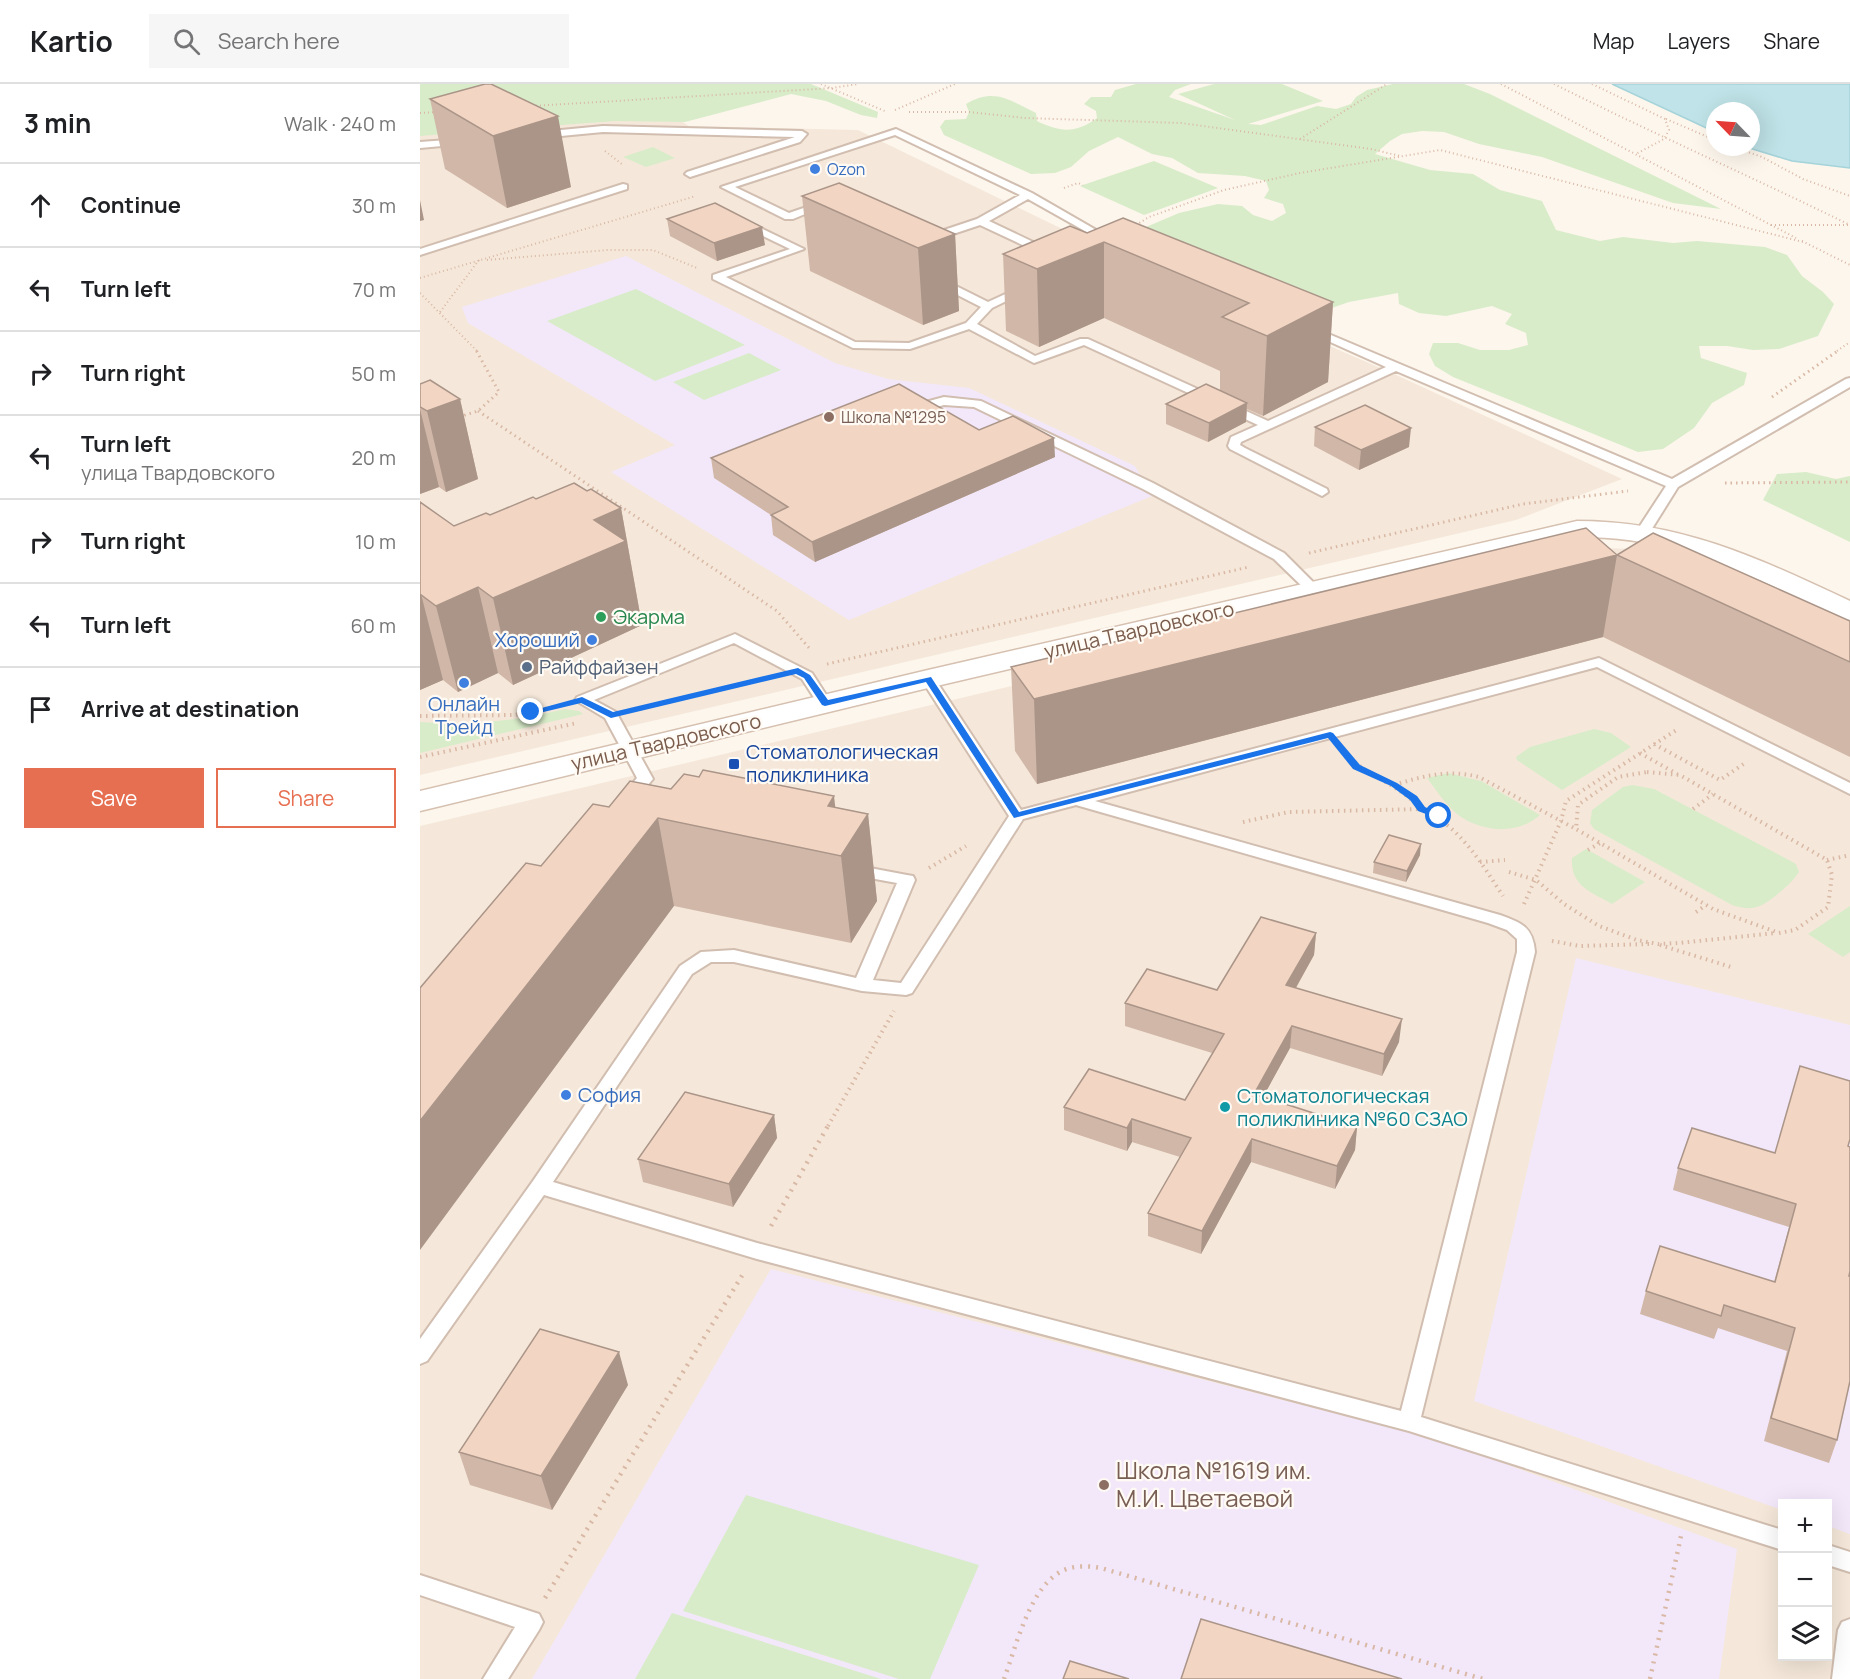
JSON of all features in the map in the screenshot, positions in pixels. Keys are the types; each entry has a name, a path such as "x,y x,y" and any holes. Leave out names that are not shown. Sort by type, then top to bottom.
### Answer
{"main road":[{"name":"улица Твардовского","path":"420,801 928,679 1566,530 1604,528 1675,538 1716,552 1850,612"}],"lane":[{"path":"534,136 603,129 801,134 797,140 690,174"},
{"path":"726,187 896,132 1028,195 1122,247 1102,254"},
{"path":"420,146 476,141"},
{"path":"420,252 623,187"},
{"path":"726,187 789,217 836,200"},
{"path":"914,228 934,237 981,220 1028,195"},
{"path":"717,277 804,248 726,214"},
{"path":"981,220 1063,260"},
{"path":"926,276 988,306"},
{"path":"717,277 853,345 910,346 970,326 988,306 1031,286"},
{"path":"1298,324 1652,477 1673,484"},
{"path":"970,326 1034,360 1084,341 1267,425"},
{"path":"1322,492 1234,446 1235,440 1396,367"},
{"path":"1643,532 1673,484 1850,382"},
{"path":"922,407 944,401 977,404 1148,486 1283,559 1313,589"},
{"path":"582,700 735,638 807,676 825,704"},
{"path":"420,1355 540,1186 686,970 707,956 734,956 862,984 906,989 1017,816 1599,662 1850,789"},
{"path":"928,679 1017,816"},
{"path":"582,700 611,715 645,779 615,812"},
{"path":"1075,800 1494,919 1513,926 1525,937 1526,952 1409,1422"},
{"path":"832,866 907,880 862,984"},
{"path":"540,1186 757,1251 1409,1422 1778,1539"},
{"path":"1832,1557 1850,1562"},
{"path":"420,1585 531,1622 495,1679"},
{"path":"1844,1679 1850,1630"}],"path":[{"path":"821,84 889,112 969,112 1025,118 1181,123 1371,149 1402,156"},
{"path":"523,106 832,88 858,84"},
{"path":"889,112 955,84"},
{"path":"1300,139 1387,84"},
{"path":"1501,84 1850,265"},
{"path":"1554,84 1664,139 1737,170 1850,225"},
{"path":"1592,84 1706,136"},
{"path":"420,113 443,111"},
{"path":"1636,154 1664,139 1669,130 1665,119"},
{"path":"1141,222 1224,189 1300,173 1440,150 1803,242"},
{"path":"1758,156 1803,179 1850,196"},
{"path":"1073,185 1078,183 1083,185"},
{"path":"420,278 726,187"},
{"path":"1771,225 1850,225"},
{"path":"440,312 479,260 608,250 653,250 717,277"},
{"path":"420,293 476,347 494,378 499,392 478,411 458,418"},
{"path":"478,411 777,611 823,665"},
{"path":"420,757 1523,504 1625,493 1652,477"},
{"path":"1673,484 1850,482"},
{"path":"420,716 515,715 582,700"},
{"path":"649,706 654,717"},
{"path":"1525,902 1561,821 1566,801 1673,732"},
{"path":"1330,734 1356,767 1394,784 1413,798 1422,809"},
{"path":"1653,744 1720,780 1768,747"},
{"path":"1525,937 1580,946 1658,944 1779,933 1795,930 1828,908 1832,875 1827,860 1640,753"},
{"path":"1394,784 1442,771 1462,771 1479,777 1576,828 1706,905 1779,933"},
{"path":"1576,828 1578,805 1618,777 1647,772 1680,776"},
{"path":"1693,809 1713,794"},
{"path":"1289,812 1422,809 1439,816 1456,829 1505,900"},
{"path":"1588,850 1600,843"},
{"path":"907,880 967,845"},
{"path":"1827,860 1850,855"},
{"path":"1480,862 1505,860"},
{"path":"1509,872 1536,880 1564,904 1599,926 1637,940 1658,944 1731,967"},
{"path":"1696,912 1706,905"},
{"path":"531,1622 757,1251 906,989"},
{"path":"1650,1679 1686,1510"},
{"path":"1004,1679 1036,1596 1059,1572 1081,1566 1101,1568 1483,1679"}],"shaded area":[{"path":"608,117 681,121 689,126 858,130 1085,240 1392,373 1622,479 1516,520 420,775 420,133"},
{"name":"Школа №1295","path":"626,256 835,363 888,379 969,388 1135,466 1152,496 849,620 611,472 675,445 468,323 462,307"},
{"path":"1595,548 1648,549 1850,636 1850,1679 420,1679 420,826"},
{"path":"1576,958 1850,1025 1850,1534 1832,1527 1832,1499 1778,1499 1778,1509 1474,1401"},
{"name":"Школа №1619 им. М.И. Цветаевой","path":"771,1269 1443,1441 1737,1549 1719,1679 532,1679"}],"green space":[{"path":"420,84 811,84 878,112 877,118 861,115 826,101 791,94 685,122 614,121 420,136"},
{"path":"1136,84 1191,84 1175,90 1169,97 1235,120 1178,94 1214,84 1282,84 1323,101 1248,124 1261,125 1317,106 1336,109 1351,104 1356,97 1367,90 1393,84 1464,84 1490,94 1721,209 1673,203 1542,157 1479,144 1444,132 1422,131 1402,134 1375,154 1430,170 1473,174 1500,190 1542,201 1556,230 1600,241 1623,237 1673,243 1697,241 1765,247 1787,255 1802,276 1834,304 1818,336 1779,349 1753,350 1727,346 1699,346 1701,358 1747,373 1744,385 1712,403 1694,428 1663,449 1638,452 1453,377 1435,366 1429,354 1433,343 1458,343 1480,350 1509,350 1528,345 1526,333 1505,324 1512,314 1492,306 1446,316 1419,313 1399,304 1398,293 1349,302 1309,316 1146,227 1179,213 1218,204 1242,206 1253,215 1272,221 1286,213 1283,204 1264,198 1269,190 1266,181 1245,176 1198,173 1172,158 1152,154 1118,137 1089,151 1071,167 1055,173 1031,174 944,135 940,127 945,120 966,119 969,112 966,104 976,99 994,96 1010,100 1036,113 1037,121 1045,125 1067,130 1075,129 1097,118 1096,111 1084,104 1091,97 1111,97 1115,90"},
{"path":"653,147 675,158 646,167 623,157"},
{"path":"1154,161 1218,188 1144,215 1080,186"},
{"path":"636,289 745,345 655,381 547,321"},
{"path":"749,353 781,370 704,400 673,382"},
{"path":"1806,472 1836,479 1850,476 1850,542 1763,500 1777,474"},
{"path":"565,709 579,711 583,714 420,753 420,722 493,721"},
{"path":"1594,729 1611,733 1631,747 1562,790 1517,760 1516,757 1530,747"},
{"path":"1448,773 1481,781 1540,815 1522,826 1512,828 1491,828 1471,822 1451,809 1427,778"},
{"path":"1632,785 1654,789 1796,864 1799,872 1785,888 1762,905 1746,908 1732,905 1594,829 1590,823 1592,810 1623,787"},
{"path":"1586,849 1645,882 1612,904 1597,896 1578,882 1572,868 1572,858"},
{"path":"1850,906 1850,952 1843,957 1808,934"},
{"path":"746,1495 979,1565 930,1679 899,1679 683,1611"},
{"path":"672,1613 881,1679 635,1679"}],"water":[{"path":"1612,84 1850,84 1850,168 1792,161 1760,151 1760,102 1706,102 1706,128"}],"building":[{"path":"491,84 558,116 493,136 430,99"},
{"path":"839,183 955,234 918,248 802,196"},
{"path":"715,203 762,227 714,243 667,219"},
{"path":"1123,218 1333,302 1267,336 1222,317 1249,303 1104,242 1037,269 1003,254 1070,226 1087,233"},
{"path":"430,380 460,399 427,411 420,407 420,384"},
{"path":"899,384 979,430 1013,416 1054,438 812,542 771,515 788,507 711,458"},
{"path":"1206,384 1247,403 1209,423 1166,404"},
{"path":"1365,405 1411,428 1361,450 1315,427"},
{"path":"574,483 587,491 591,489 621,508 594,520 626,541 493,598 478,587 436,606 420,594 420,502 454,526 486,513 490,515 533,497 536,499"},
{"path":"1586,528 1617,555 1034,699 1011,667"},
{"path":"1653,533 1850,621 1850,662 1617,555"},
{"path":"703,770 834,796 828,806 868,814 841,856 658,818 420,1121 420,988 526,863 541,866 593,804 609,807 630,781 671,789 684,774 699,777"},
{"path":"1389,835 1421,844 1407,871 1374,862"},
{"name":"Стоматологическая поликлиника №60 СЗАО","path":"1261,917 1316,933 1286,985 1402,1019 1384,1054 1292,1026 1254,1094 1357,1127 1337,1166 1252,1139 1202,1231 1148,1213 1191,1138 1132,1119 1127,1128 1064,1107 1089,1069 1185,1100 1224,1034 1125,1003 1147,969 1217,990"},
{"path":"1800,1066 1850,1081 1848,1146 1850,1147 1850,1381 1837,1440 1771,1418 1795,1328 1724,1305 1721,1316 1646,1291 1660,1246 1775,1282 1796,1204 1678,1168 1692,1128 1775,1153"},
{"path":"685,1092 774,1115 729,1184 638,1159"},
{"path":"540,1329 619,1352 541,1476 459,1452"},
{"path":"1201,1619 1402,1679 1181,1679"},
{"path":"1070,1661 1129,1679 1063,1679"}],"place":[{"name":"Ozon","path":"815,169"},
{"name":"Школа №1295","path":"829,417"},
{"name":"Экарма","path":"601,617"},
{"name":"Хороший","path":"592,640"},
{"name":"Райффайзен","path":"527,667"},
{"name":"Онлайн Трейд","path":"464,683"},
{"name":"Стоматологическая поликлиника","path":"734,764"},
{"name":"София","path":"566,1095"},
{"name":"Стоматологическая поликлиника №60 СЗАО","path":"1225,1107"},
{"name":"Школа №1619 им. М.И. Цветаевой","path":"1104,1485"}],"route":[{"path":"531,712 582,700 611,715 798,671 807,676 825,704 928,679 1017,816 1330,734 1356,767 1394,784 1413,798 1422,809 1439,816"}]}
